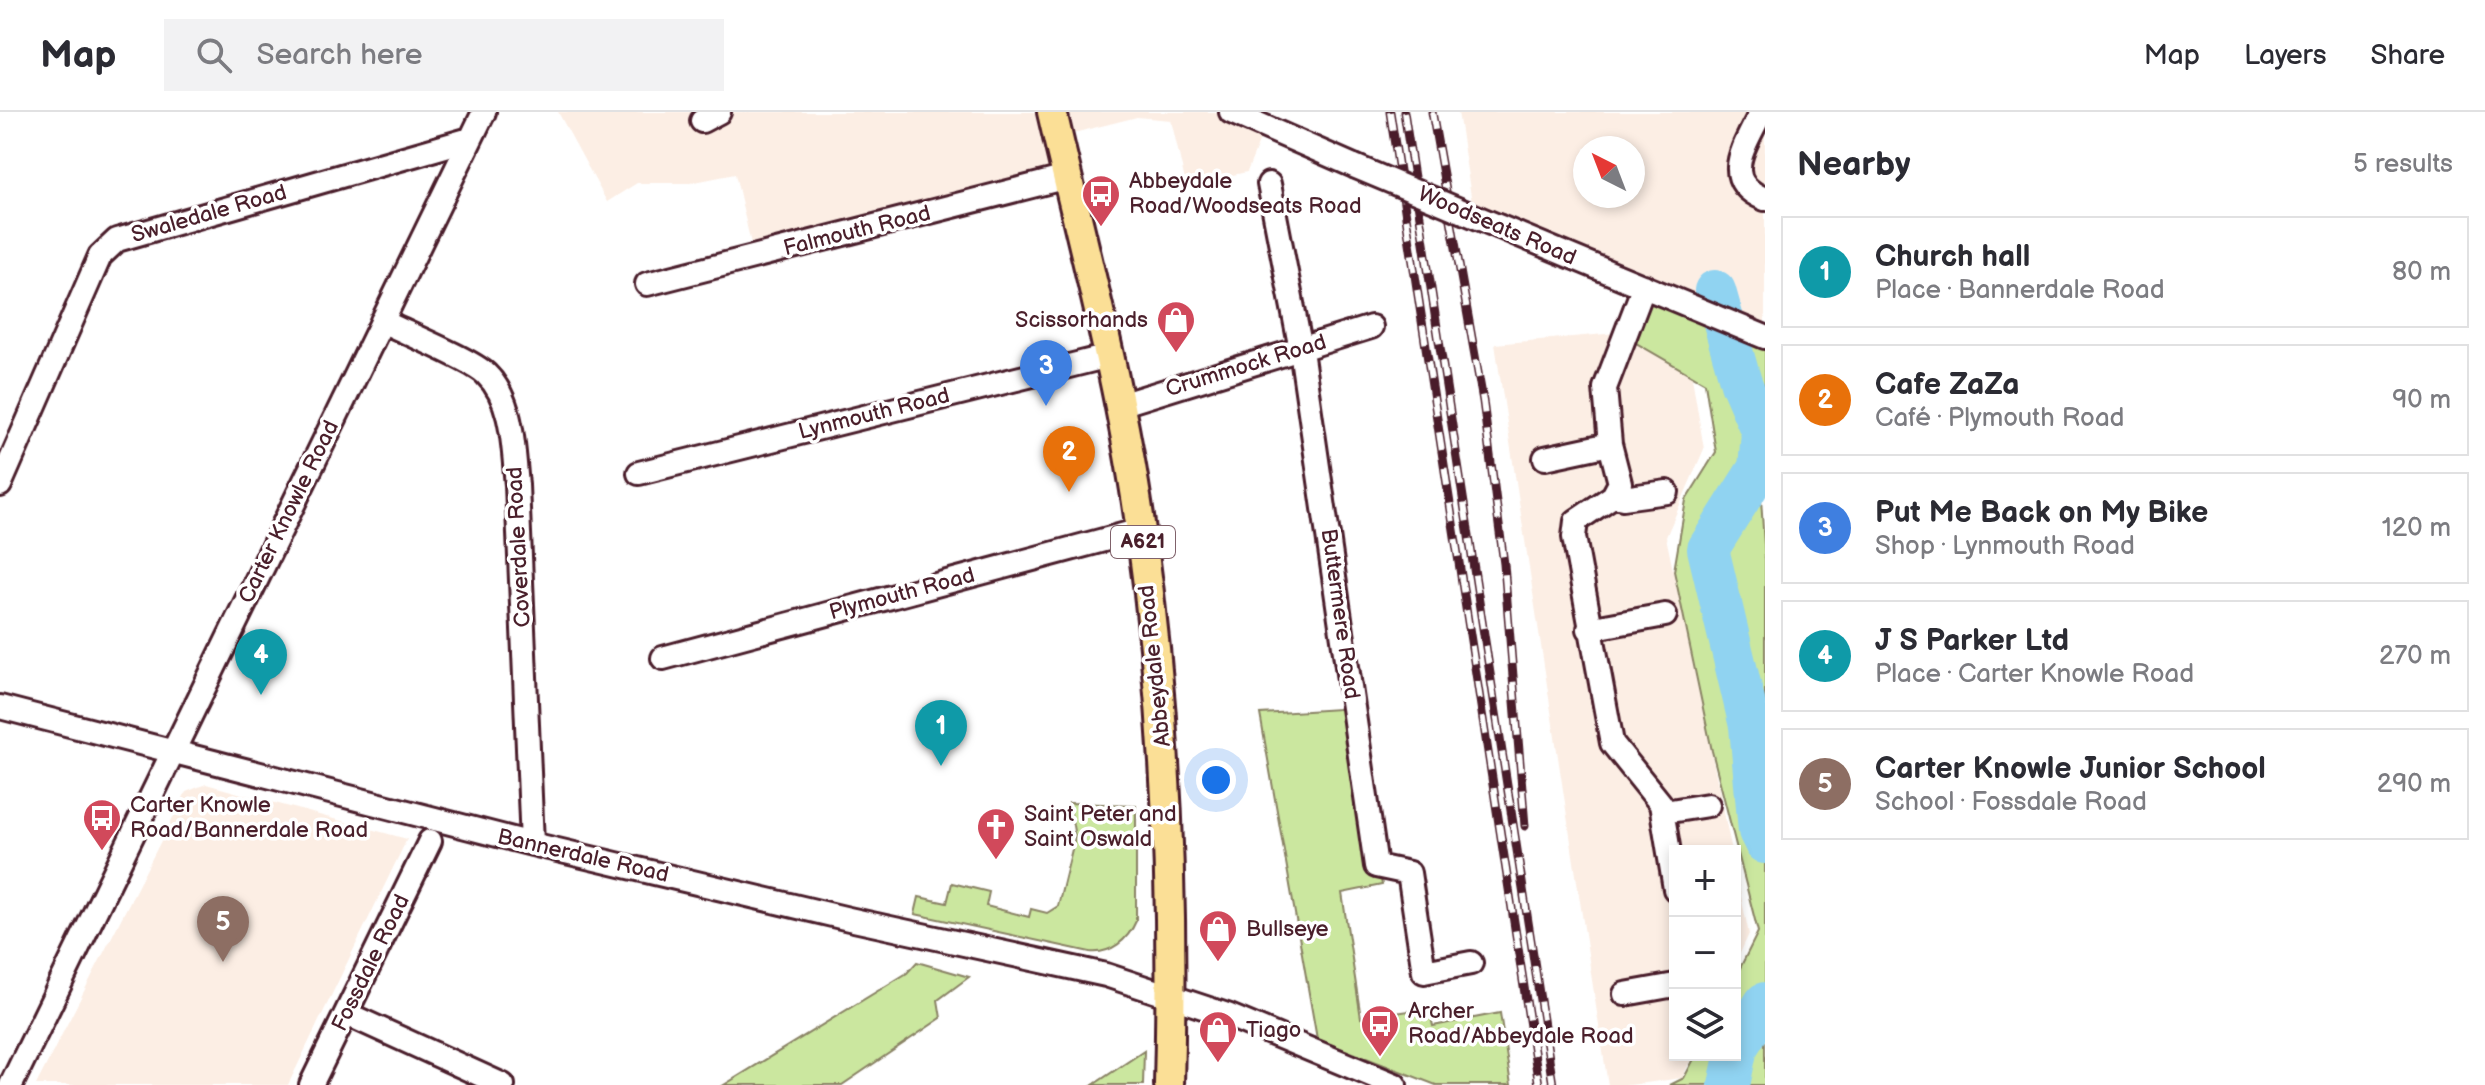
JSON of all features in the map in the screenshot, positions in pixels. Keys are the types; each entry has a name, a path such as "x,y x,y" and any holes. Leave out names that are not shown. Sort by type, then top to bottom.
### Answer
{"main road":[{"name":"Abbeydale Road","path":"1052,112 1120,405 1141,530 1163,731 1171,905 1169,1085"}],"street":[{"name":"Carter Knowle Road","path":"11,1085 484,112"},
{"name":"Woodseats Road","path":"1231,112 1765,337"},
{"path":"1761,112 1740,159 1738,172 1744,187 1765,199"},
{"name":"Swaledale Road","path":"0,485 100,256 117,240 470,139"},
{"name":"Falmouth Road","path":"647,284 1067,177"},
{"name":"Buttermere Road","path":"1269,184 1301,350 1376,866 1409,873 1424,972 1471,963"},
{"path":"1644,286 1605,388 1610,444 1620,483 1613,496 1576,521 1574,537 1612,743 1657,795 1664,812 1669,847"},
{"name":"Coverdale Road","path":"382,321 485,373 500,393 510,426 518,501 532,844"},
{"name":"Crummock Road","path":"1120,405 1371,327"},
{"name":"Lynmouth Road","path":"639,473 1109,356"},
{"path":"1545,458 1610,444"},
{"path":"1613,496 1623,498 1667,492"},
{"name":"Plymouth Road","path":"663,658 1141,530"},
{"path":"1589,629 1665,615"},
{"name":"Bannerdale Road","path":"0,707 532,844 849,919 1043,958 1170,994 1395,1085"},
{"path":"1664,812 1708,805"},
{"name":"Fossdale Road","path":"311,1085 430,841"},
{"path":"1625,994 1669,986"},
{"path":"347,1014 503,1085"}],"shaded area":[{"path":"558,112 1231,112 1265,127 1247,172 1186,185 1171,120 1137,117 1058,137 1067,177 754,257 735,174 690,183 637,183 607,202"},
{"path":"1458,112 1765,112 1765,337 1474,216"},
{"path":"1616,333 1691,371 1704,449 1666,537 1731,845 1669,845 1669,1061 1690,1061 1682,1078 1608,1085 1495,344"},
{"path":"206,784 407,839 288,1085 36,1085 186,792"},
{"path":"1741,896 1749,934 1741,951"}],"green space":[{"path":"1649,298 1765,347 1765,418 1759,468 1765,560 1765,1085 1670,1085 1684,1078 1693,1061 1741,1061 1741,966 1758,932 1741,865 1741,845 1736,845 1712,751 1674,571 1686,500 1716,452 1705,383 1631,340"},
{"path":"1354,708 1382,885 1342,893 1361,1018 1429,1008 1433,1026 1500,1013 1511,1085 1436,1085 1317,1039 1260,714"},
{"path":"1069,803 1136,805 1136,921 1118,944 1105,951 1090,952 915,914 919,897 947,903 952,883 989,892 986,906 1029,917 1031,909 1047,913 1058,906 1075,837"},
{"path":"917,962 969,977 938,1000 941,1018 842,1085 724,1085 907,973"},
{"path":"1144,1051 1143,1085 1093,1085"}],"waterway":[{"path":"1715,291 1741,383 1762,432 1759,468 1708,549 1750,726 1759,831 1765,843"},
{"path":"1729,1085 1737,1047 1765,1003"}],"railway":[{"path":"1390,112 1539,1085"},
{"path":"1404,112 1553,1085"},
{"path":"1432,112 1483,401 1504,564 1525,826"}],"place":[{"name":"Abbeydale Road/Woodseats Road","path":"1101,228"},
{"name":"Scissorhands","path":"1176,354"},
{"name":"Put Me Back on My Bike","path":"1046,406"},
{"name":"Cafe ZaZa","path":"1069,492"},
{"name":"J S Parker Ltd","path":"261,695"},
{"name":"Church hall","path":"941,766"},
{"name":"Carter Knowle Road/Bannerdale Road","path":"102,852"},
{"name":"Saint Peter and Saint Oswald","path":"996,861"},
{"name":"Carter Knowle Junior School","path":"223,962"},
{"name":"Bullseye","path":"1218,963"},
{"name":"Archer Road/Abbeydale Road","path":"1380,1058"},
{"name":"Tiago","path":"1218,1064"}]}
